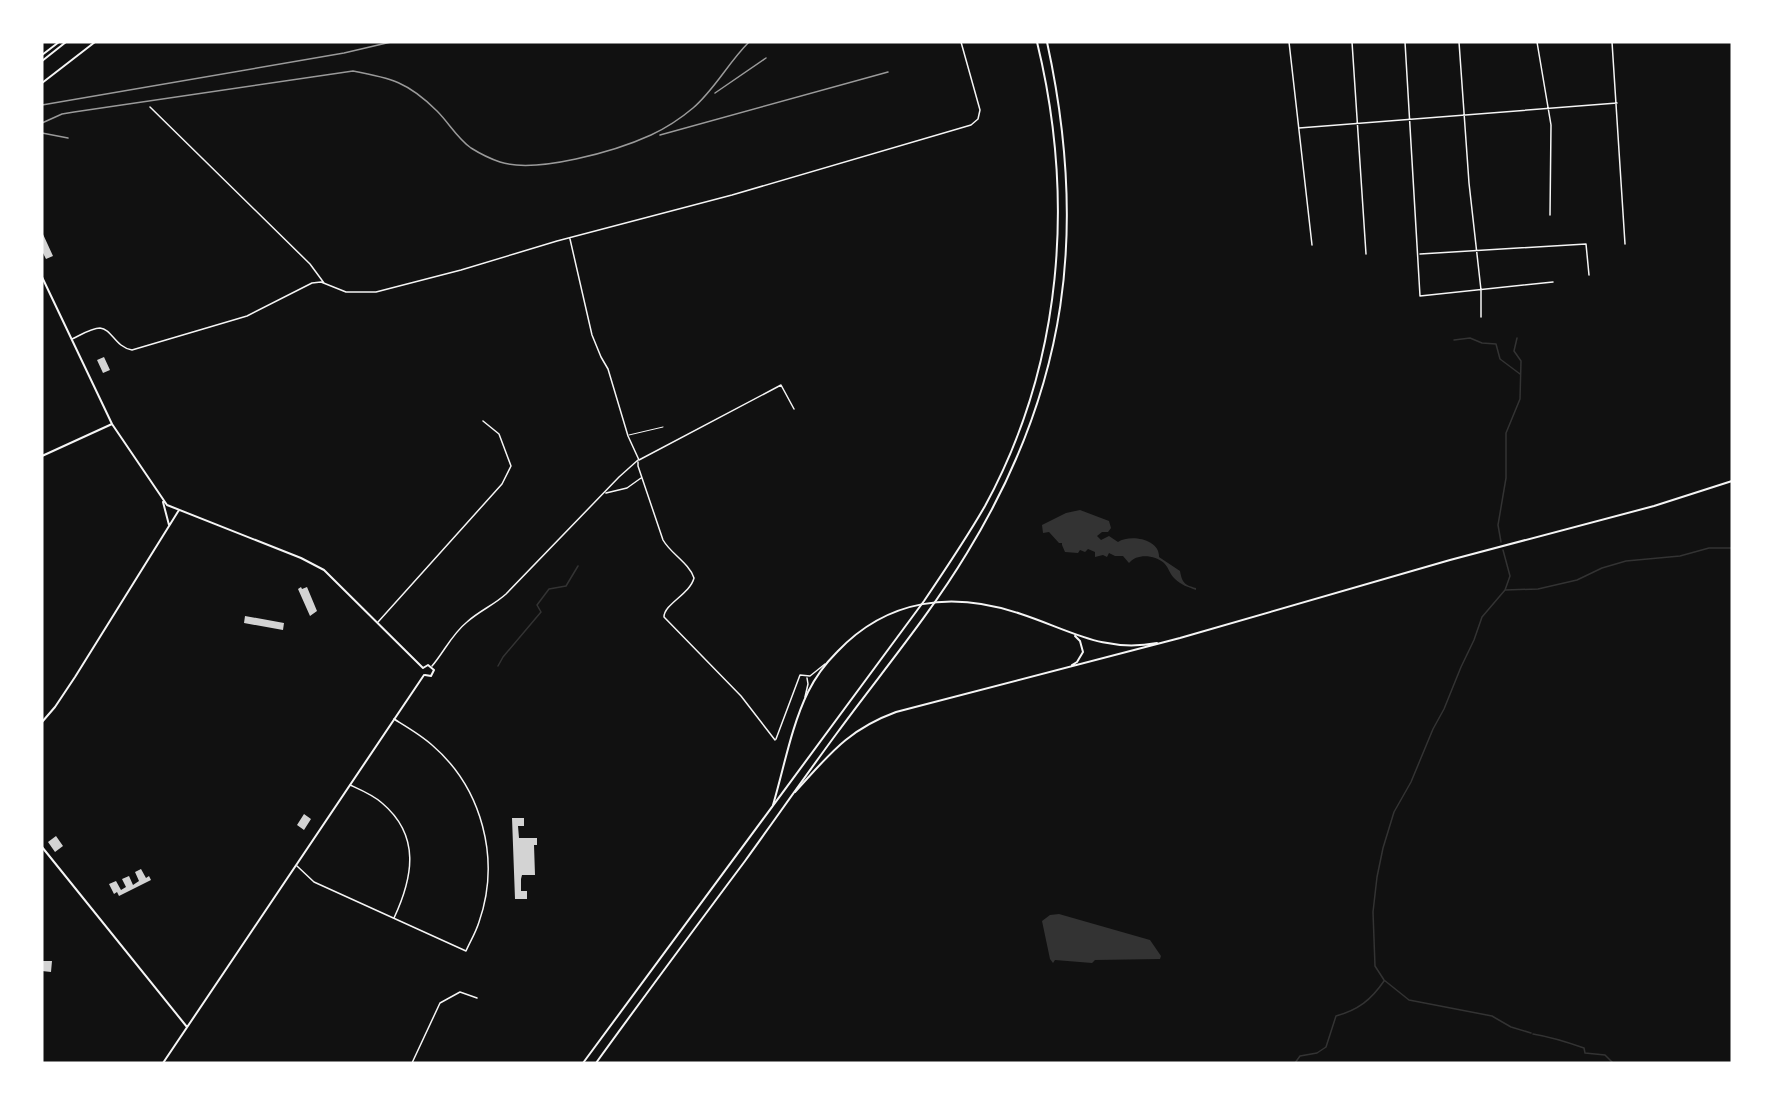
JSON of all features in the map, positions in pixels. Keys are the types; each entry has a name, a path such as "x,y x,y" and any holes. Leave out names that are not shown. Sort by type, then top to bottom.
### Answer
{"main road":[{"path":"42,55 59,42"},
{"path":"42,61 66,42"},
{"path":"42,83 95,42"},
{"path":"583,1063 924,601 960,549 986,504 1026,412 1045,347 1058,239 1056,143 1037,42"},
{"path":"596,1063 838,731 932,607 967,553 1007,482 1042,391 1059,324 1067,239 1064,142 1047,42"},
{"path":"42,277 112,424 166,505 316,565 331,576 423,668 424,675 163,1063"},
{"path":"42,456 112,424"},
{"path":"792,797 848,736 876,719 896,712 1180,638 1450,560 1654,506 1732,481"},
{"path":"162,500 169,525"},
{"path":"42,722 75,677 179,510"},
{"path":"773,805 804,700 821,669 851,637 907,607 947,600 989,604 1095,642 1122,646 1151,644 1180,638"},
{"path":"1067,668 1077,662 1083,652 1080,640 1070,633"},
{"path":"423,668 427,665 432,666 434,671 432,675 424,675"},
{"path":"42,847 187,1027"}],"street":[{"path":"71,340 100,328 107,330 119,345 132,350 247,316 312,283 325,283 346,292 376,292 732,195 971,125 978,119 980,110 961,42"},
{"path":"1289,42 1312,244"},
{"path":"1352,42 1366,255"},
{"path":"1406,42 1420,296 1553,282"},
{"path":"1459,42 1469,183 1481,290 1481,317"},
{"path":"1537,42 1551,138 1550,215"},
{"path":"1612,42 1625,244"},
{"path":"1299,128 1617,103"},
{"path":"150,107 310,264 325,283"},
{"path":"569,238 592,335 611,376 628,436 639,460 638,466 663,540 692,572 694,578 691,587 663,613 664,617 741,696 776,740 800,675 806,677 814,673 833,656"},
{"path":"1419,254 1586,244 1589,275"},
{"path":"432,666 457,631 468,620 491,607 506,594 639,460 781,385 794,409"},
{"path":"377,623 502,484 511,465 499,434 483,421"},
{"path":"603,495 613,490 627,488 642,477"},
{"path":"804,700 808,684 806,677"},
{"path":"296,865 314,882 466,951 479,922 489,873 486,839 481,818 463,780 434,747 394,719"},
{"path":"350,785 375,798 388,810 401,827 407,843 410,865 409,880 393,918"},
{"path":"412,1063 440,1004 460,992 477,998"}],"lane":[{"path":"628,436 663,427"}],"shaded area":[{"path":"1080,510 1109,521 1111,528 1108,532 1102,532 1097,536 1101,540 1109,536 1118,542 1137,538 1150,542 1158,551 1159,557 1180,571 1184,582 1196,590 1177,581 1164,563 1156,558 1141,556 1129,563 1123,556 1109,553 1107,557 1103,555 1095,557 1095,552 1088,549 1085,552 1080,550 1078,553 1065,552 1062,543 1059,543 1049,532 1043,533 1042,525 1066,513"},
{"path":"1059,914 1150,940 1161,956 1160,959 1095,960 1092,963 1055,960 1053,963 1050,959 1042,921 1050,915"}],"building":[{"path":"42,232 53,256 46,259 42,251"},
{"path":"104,357 110,370 103,373 97,360"},
{"path":"301,587 302,589 307,587 317,611 310,616 298,589"},
{"path":"245,616 284,623 283,630 244,623"},
{"path":"304,814 311,819 304,830 297,825"},
{"path":"512,818 524,818 524,826 518,826 519,838 537,838 537,845 534,845 535,875 522,875 521,879 521,891 527,891 527,899 515,899"},
{"path":"56,836 63,846 55,852 48,842"},
{"path":"141,869 146,878 149,876 151,880 119,896 117,892 114,894 109,884 116,881 121,890 126,887 122,879 129,876 133,885 139,881 135,872"},
{"path":"42,961 52,961 51,972 42,971"}],"waterway":[{"path":"1454,340 1470,338 1482,343 1496,344 1500,359 1520,374"},
{"path":"1501,542 1498,525 1506,478 1506,433 1520,399 1521,361 1514,351 1517,338"},
{"path":"1505,590 1538,589 1577,580 1602,568 1626,561 1680,556 1709,548 1732,548"},
{"path":"1503,550 1510,576 1505,590 1482,617 1444,709 1411,782 1394,812 1377,877 1373,912 1375,966 1384,980 1409,1000 1492,1016 1511,1027 1531,1033"},
{"path":"498,666 541,612 537,605 549,589 566,586 578,566"},
{"path":"1295,1063 1300,1056 1317,1053 1326,1047 1336,1016 1351,1011 1363,1003 1384,981"},
{"path":"1533,1034 1584,1048 1585,1053 1605,1055 1613,1063"}],"railway":[{"path":"42,105 344,53 391,42"},
{"path":"42,123 62,114 353,71 389,79 408,87 427,101 466,144 489,158 515,165 554,163 618,148 651,135 673,123 701,101 749,42"},
{"path":"715,93 766,58"},
{"path":"660,135 888,72"},
{"path":"42,133 68,138"}]}
